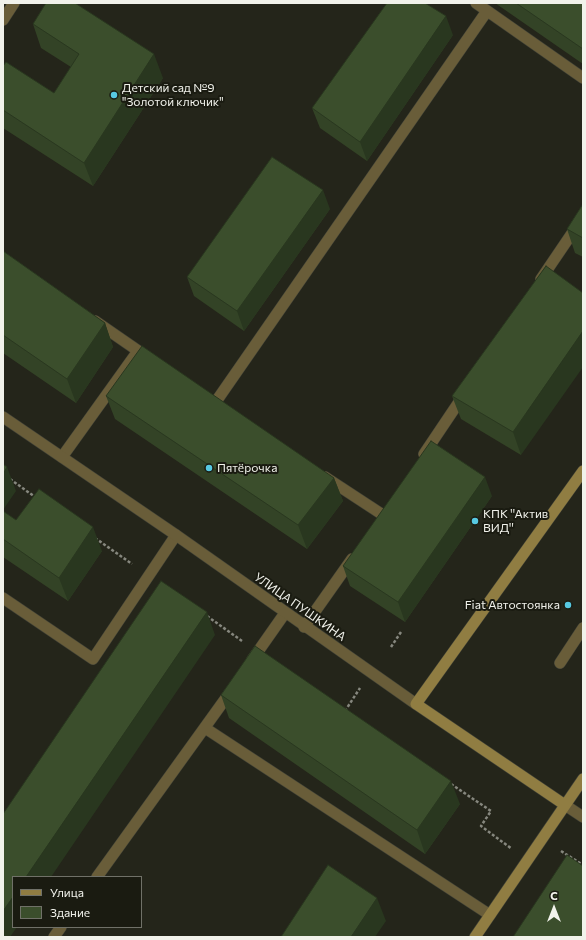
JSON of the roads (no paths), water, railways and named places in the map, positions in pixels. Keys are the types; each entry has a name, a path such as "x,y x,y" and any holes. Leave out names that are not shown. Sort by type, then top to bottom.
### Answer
{"main road":[{"path":"416,704 583,471"},
{"name":"УЛИЦА ПУШКИНА","path":"416,704 565,805"},
{"path":"475,937 583,779"}],"street":[{"path":"3,20 14,3"},
{"path":"476,3 583,78"},
{"path":"215,403 487,11"},
{"path":"534,290 583,217"},
{"path":"86,316 157,364"},
{"path":"62,457 138,351"},
{"path":"418,462 472,382"},
{"name":"УЛИЦА ПУШКИНА","path":"3,417 176,535 304,627 416,704"},
{"path":"318,472 383,515"},
{"path":"3,598 93,659 176,535"},
{"path":"304,627 360,547"},
{"path":"245,671 286,613"},
{"path":"560,663 583,628"},
{"path":"98,876 236,684"},
{"path":"205,728 490,915"},
{"name":"УЛИЦА ПУШКИНА","path":"565,805 583,817"},
{"path":"54,937 60,928"}],"place":[{"name":"Детский сад №9 \"Золотой ключик\"","path":"114,95"},
{"name":"Пятёрочка","path":"209,468"},
{"name":"КПК ''Актив ВИД''","path":"475,521"},
{"name":"Fiat Автостоянка","path":"568,605"}]}
